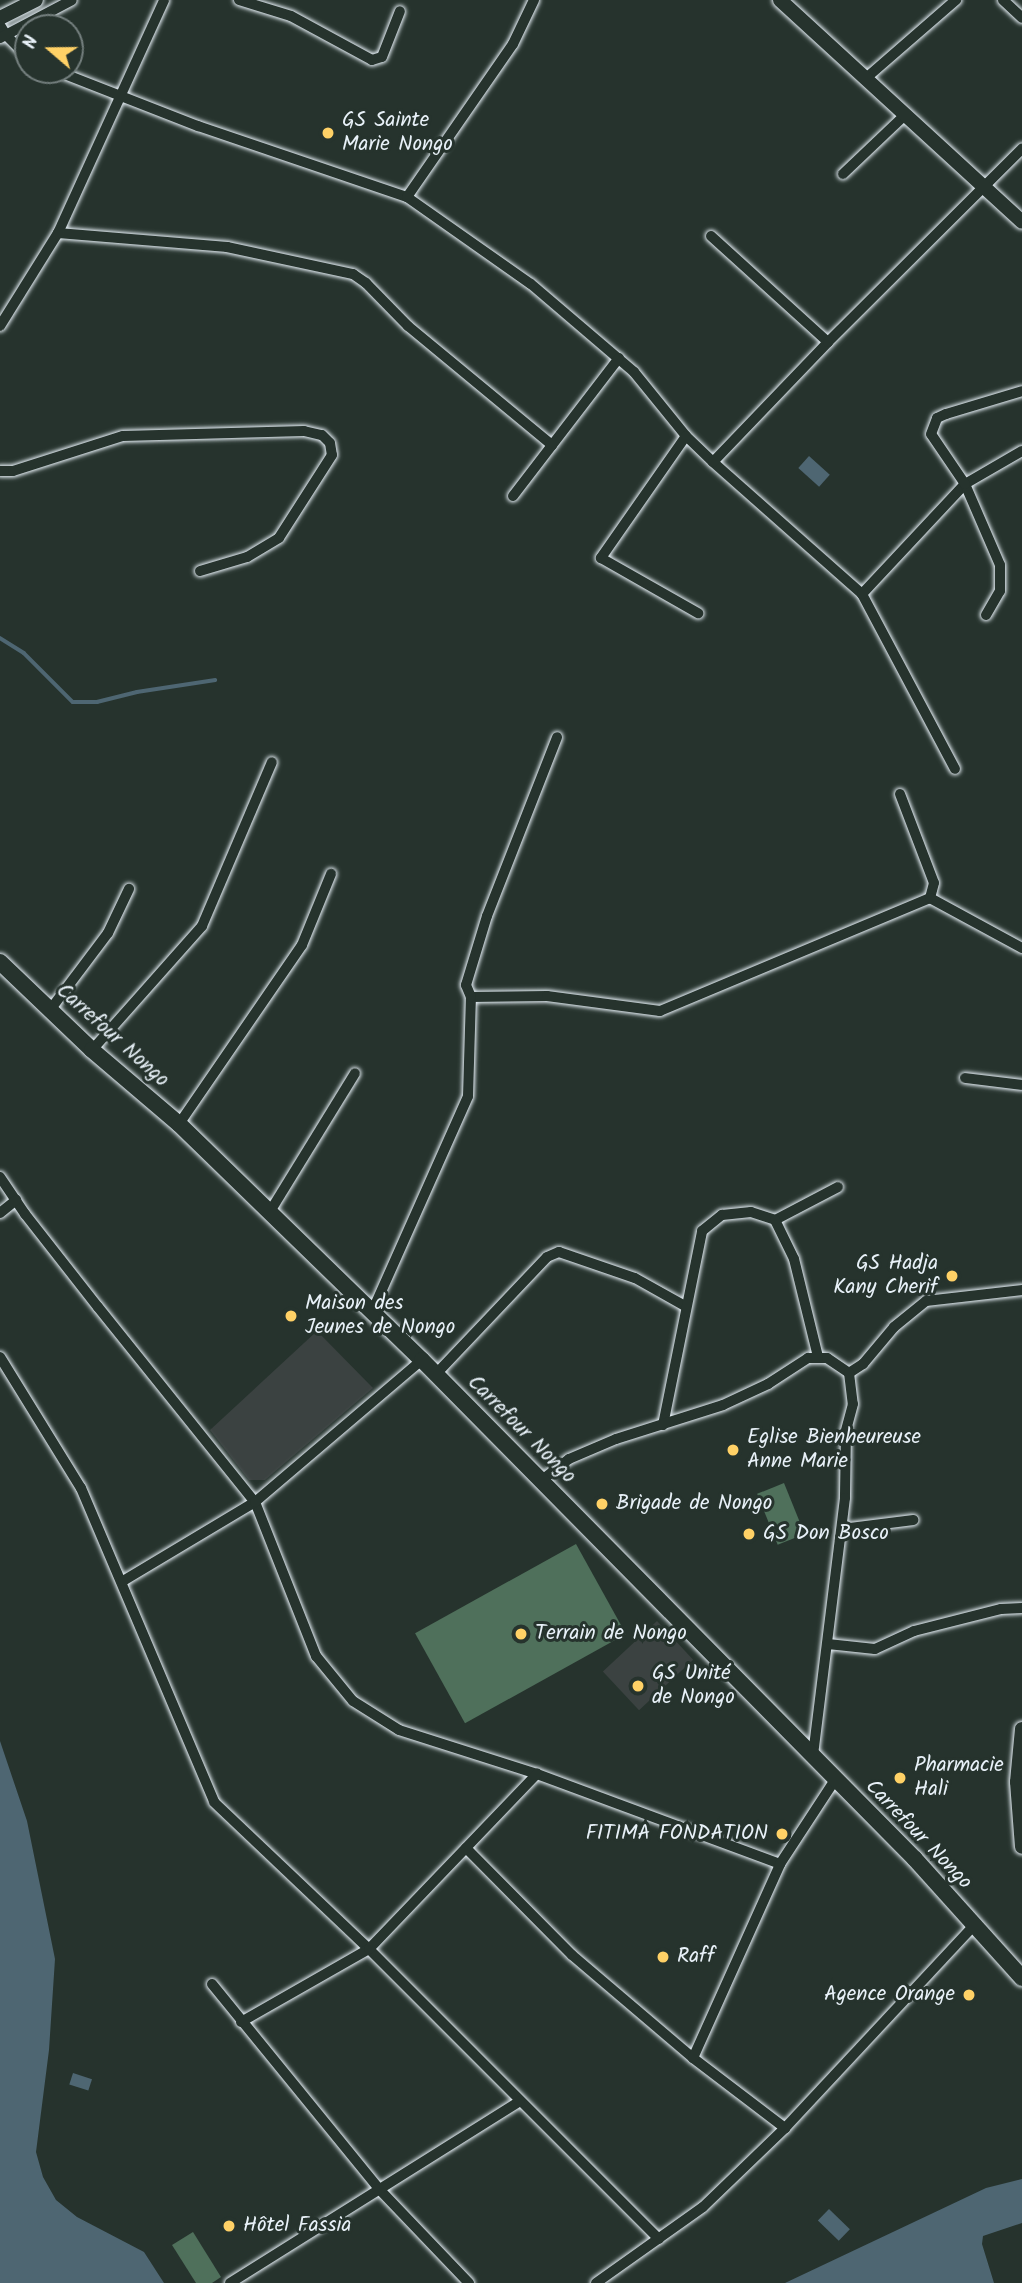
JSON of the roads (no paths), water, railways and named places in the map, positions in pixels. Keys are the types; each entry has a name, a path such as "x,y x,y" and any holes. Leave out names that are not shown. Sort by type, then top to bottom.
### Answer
{"main road":[{"name":"Carrefour Nongo","path":"0,962 92,1050 179,1124 422,1360 915,1858 1022,1978"}],"street":[{"path":"0,18 36,0"},
{"path":"0,25 3,37 72,0"},
{"path":"0,327 58,233 123,97 164,0"},
{"path":"239,0 291,16 372,60 382,57 400,11"},
{"path":"407,197 513,44 534,0"},
{"path":"780,0 1022,222"},
{"path":"865,79 956,0"},
{"path":"1003,0 1022,18"},
{"path":"84,82 407,197 531,284 634,372 686,436 862,594 955,769"},
{"path":"843,174 904,116"},
{"path":"713,462 981,187 1022,149"},
{"path":"58,233 227,247 353,274 366,283 408,326 552,445"},
{"path":"711,236 828,342"},
{"path":"513,496 619,358"},
{"path":"986,615 1000,591 1000,565 965,484 932,434 937,418 1022,391"},
{"path":"0,471 13,471 122,436 304,431 322,435 330,443 332,455 279,538 247,557 200,571"},
{"path":"686,436 601,558 698,613"},
{"path":"862,594 965,484 1022,451"},
{"path":"372,1312 468,1096 471,997 467,985 487,916 557,737"},
{"path":"92,1050 202,926 272,762"},
{"path":"900,794 933,883 930,898"},
{"path":"179,1124 302,945 331,874"},
{"path":"50,1010 102,942 129,889"},
{"path":"471,997 547,996 660,1011 930,898"},
{"path":"930,898 1022,947"},
{"path":"269,1213 355,1073"},
{"path":"965,1078 1022,1085"},
{"path":"0,1177 98,1307 255,1502 316,1656 353,1701 399,1730 537,1774 780,1864"},
{"path":"775,1220 838,1187"},
{"path":"0,1213 16,1200"},
{"path":"663,1425 702,1231 710,1222 736,1212 762,1214 775,1220 794,1259 818,1357"},
{"path":"436,1374 547,1257 559,1252 635,1278 685,1306"},
{"path":"849,1373 863,1364 894,1327 926,1301 1022,1290"},
{"path":"0,1357 82,1488 214,1802 369,1950 659,2239"},
{"path":"541,1480 569,1459 616,1439 723,1405 768,1384 808,1358 818,1357 834,1362 849,1373 853,1404 846,1431 842,1529 828,1644 820,1679 813,1755"},
{"path":"123,1581 255,1502 422,1360"},
{"path":"842,1529 913,1520"},
{"path":"828,1644 875,1649 914,1631 1000,1609 1022,1608"},
{"path":"1022,1729 1017,1782 1022,1847"},
{"path":"241,2022 369,1950 537,1774"},
{"path":"693,2057 780,1864 835,1780"},
{"path":"466,1848 572,1955 693,2057 785,2128"},
{"path":"596,2283 703,2207 785,2128 975,1924"},
{"path":"212,1984 380,2190 469,2283"},
{"path":"230,2283 520,2101"}],"water":[{"path":"809,456 830,475 819,487 798,468"},
{"path":"0,1741 27,1821 55,1959 49,2050 36,2152 43,2177 56,2200 77,2217 144,2252 164,2283 0,2283"},
{"path":"73,2073 92,2079 88,2091 69,2084"},
{"path":"1022,2179 1022,2223 983,2236 982,2244 994,2283 785,2283 986,2188"},
{"path":"829,2209 850,2229 839,2241 818,2221"}],"waterway":[{"path":"0,638 24,653 73,702 97,702 137,692 215,680"}],"place":[{"name":"GS Sainte Marie Nongo","path":"328,133"},
{"name":"GS Hadja Kany Cherif","path":"952,1276"},
{"name":"Maison des Jeunes de Nongo","path":"291,1316"},
{"name":"Eglise Bienheureuse Anne Marie","path":"733,1450"},
{"name":"Brigade de Nongo","path":"602,1504"},
{"name":"GS Don Bosco","path":"749,1534"},
{"name":"Terrain de Nongo","path":"521,1634"},
{"name":"GS Unité de Nongo","path":"638,1686"},
{"name":"Pharmacie Hali","path":"900,1778"},
{"name":"FITIMA FONDATION","path":"782,1834"},
{"name":"Raff","path":"663,1957"},
{"name":"Agence Orange","path":"969,1995"},
{"name":"Hôtel Fassia","path":"229,2226"}]}
